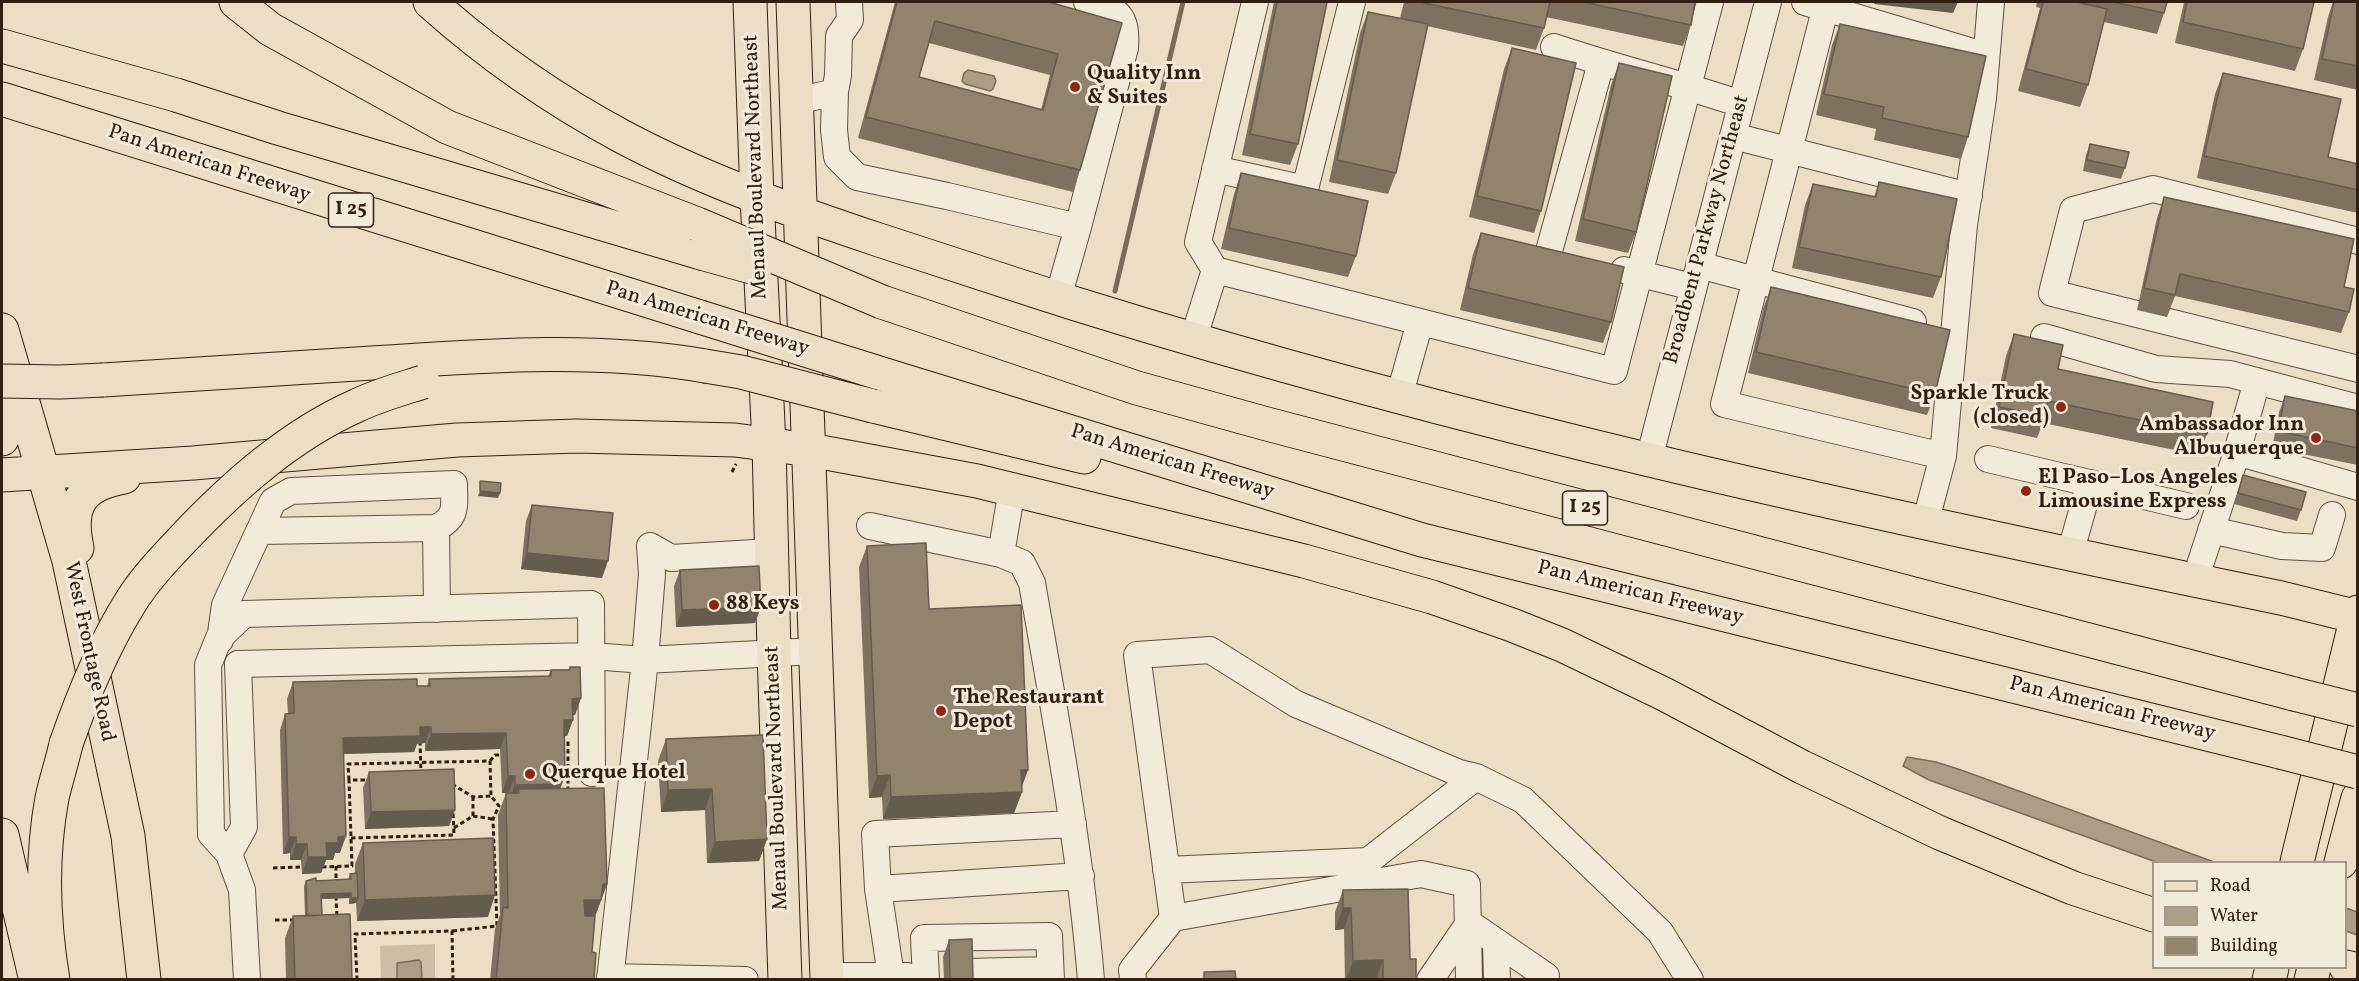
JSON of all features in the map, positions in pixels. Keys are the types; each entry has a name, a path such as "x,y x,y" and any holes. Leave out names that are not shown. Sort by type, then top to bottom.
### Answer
{"main road":[{"path":"236,2 270,29 447,127 699,238"},
{"path":"430,2 503,61 582,113 649,149 757,197 1058,298 1193,340 1399,397 1740,483 2357,615 2297,861"},
{"name":"Menaul Boulevard Northeast","path":"750,2 757,197 770,444 771,552 785,980"},
{"name":"Menaul Boulevard Northeast","path":"793,2 827,978"},
{"path":"2,46 104,74 278,128 699,238"},
{"name":"Pan American Freeway","path":"2,99 700,318 1422,540 2358,772"},
{"name":"I 25","path":"699,238 1137,388 2358,710"},
{"path":"52,980 45,906 45,859 52,799 66,744 81,701 100,658 131,601 165,557 213,507 275,454 316,427 358,405 423,382 471,370 596,354"},
{"path":"2,439 9,417 4,357 60,382 444,358 596,354 666,360 741,372 1422,540"},
{"name":"West Frontage Road","path":"4,357 45,473 69,561 128,836 144,980"},
{"path":"2,475 193,463 446,441 578,436 735,440 770,444 1012,489 1304,561 1432,597 1512,626 1562,645 1664,694 1802,767 1940,833 2064,884 2152,914"},
{"path":"128,836 119,744 74,536 74,513 82,496 104,481 193,463"},
{"path":"2344,851 2358,798"},
{"path":"2,835 36,980"}],"street":[{"path":"849,2 850,20 839,36 834,130 837,157 857,177 1078,227"},
{"path":"1058,298 1125,48 1126,29 1120,15 1108,7 1087,2"},
{"path":"1255,2 1198,242 1215,270 1614,371 1710,2"},
{"path":"1215,169 1305,189 1352,2"},
{"name":"Broadbent Parkway Northeast","path":"1649,459 1768,2"},
{"path":"1925,524 1943,456 1953,334 1983,98 1991,2"},
{"path":"1943,456 1724,404 1788,148 1819,3 1986,56"},
{"path":"1554,47 1741,104"},
{"path":"1550,251 1601,63"},
{"path":"797,101 835,92"},
{"path":"1733,136 1788,148 1969,196"},
{"path":"2358,241 2153,189 2073,210 2052,293 2358,369"},
{"path":"1605,266 1639,274 1756,279 1953,334"},
{"path":"1193,340 1215,270"},
{"path":"1399,397 1420,322"},
{"path":"2044,337 2156,369 2230,374 2358,408"},
{"path":"2195,580 2237,452 2257,381"},
{"path":"2237,452 2358,487"},
{"path":"1988,459 2186,506"},
{"path":"2070,554 2090,483"},
{"path":"247,980 242,890 229,854 211,834 208,665 219,638 225,605 273,501 291,492 454,484 454,512 448,522 436,528 261,531"},
{"path":"1001,554 1012,489"},
{"path":"2211,530 2282,546 2322,548 2332,515"},
{"path":"870,526 1001,554 1022,563 1032,583 1081,876 1091,980"},
{"path":"436,528 437,609"},
{"path":"745,980 610,978 645,660 652,574 650,546 671,558 771,552"},
{"path":"219,638 243,614 591,604 592,773"},
{"path":"219,638 238,664 244,827 229,854"},
{"path":"1173,918 1137,655 1210,650 1296,704 1459,773 1476,777 1523,800 1660,932 1690,980"},
{"path":"238,664 591,656 645,660 816,651"},
{"path":"1166,870 1368,861 1476,777"},
{"path":"891,976 878,889 875,834 1073,824"},
{"path":"1134,980 1132,970 1173,918 1421,874 1467,884 1502,952 1546,976 1546,980"},
{"path":"878,889 1081,876"},
{"path":"827,978 1051,975 1049,936 924,938 940,975"},
{"path":"1444,970 1502,952"},
{"path":"1469,980 1502,952"},
{"path":"1482,980 1502,952"},
{"path":"1497,980 1502,952"}],"path":[{"path":"732,472 737,463"},
{"path":"420,733 421,778"},
{"path":"568,739 568,794"},
{"path":"321,867 352,866 348,764 490,761 495,756 501,755"},
{"path":"356,934 452,932 497,926 493,819 499,806 491,796 490,761"},
{"path":"452,777 453,795"},
{"path":"349,780 373,780"},
{"path":"453,784 473,797 491,796"},
{"path":"473,797 473,816"},
{"path":"351,838 454,835 453,806"},
{"path":"454,828 473,816 493,819"},
{"path":"336,866 337,919"},
{"path":"273,868 311,867"},
{"path":"328,919 344,922"},
{"path":"274,920 295,920"},
{"path":"350,928 356,934 357,980"},
{"path":"452,932 453,980"}],"shaded area":[{"path":"435,944 435,979 381,979 380,946"}],"water":[{"path":"968,70 994,76 996,81 993,89 990,91 965,84 962,81 964,73"},
{"path":"1907,757 1936,762 2211,861 2153,861 1929,780 1903,766"},
{"path":"2347,908 2357,912 2357,935 2347,931"},
{"path":"419,960 422,979 397,979 397,963"}],"building":[{"name":"Quality Inn & Suites","path":"897,2 1049,2 1122,23 1080,170 866,117","holes":["935,21 1058,54 1043,110 919,77"]},
{"path":"1277,2 1327,2 1298,144 1250,134"},
{"path":"1419,2 1550,2 1544,28"},
{"path":"1583,2 1695,2 1691,25"},
{"path":"2043,2 2077,2 2107,9 2088,85 2026,69"},
{"path":"2113,2 2167,2 2164,13"},
{"path":"2187,2 2314,2 2303,49 2183,22"},
{"path":"2334,2 2358,2 2358,66 2322,59"},
{"path":"1368,12 1428,24 1396,173 1337,160"},
{"path":"1840,24 1986,56 1968,137 1882,118 1884,107 1824,94"},
{"path":"1512,48 1576,63 1541,211 1477,196"},
{"path":"1619,63 1672,76 1636,232 1583,219"},
{"path":"2223,73 2341,99 2328,157 2358,164 2358,190 2204,156"},
{"path":"2090,144 2129,152 2125,168 2087,160"},
{"path":"1241,173 1368,201 1356,256 1229,228"},
{"path":"1879,182 1957,199 1941,277 1799,247 1813,184 1876,197"},
{"path":"2164,197 2354,239 2344,287 2354,289 2349,312 2180,274 2175,295 2144,288"},
{"path":"1481,233 1624,267 1611,322 1468,288"},
{"path":"1771,287 1950,330 1935,394 1756,352"},
{"path":"2014,334 2063,345 2058,369 2213,402 2207,434 2048,401 2045,416 1999,407"},
{"path":"2285,396 2358,411 2358,448 2278,431"},
{"path":"2243,475 2306,492 2301,510 2238,493"},
{"path":"480,481 501,483 500,493 480,491"},
{"path":"532,505 613,513 608,561 527,553"},
{"name":"The Restaurant Depot","path":"926,543 929,609 1021,605 1028,770 1021,770 1022,792 891,797 890,775 877,776 867,546"},
{"path":"759,566 761,607 682,610 680,570"},
{"name":"Querque Hotel","path":"570,667 580,667 581,698 572,699 573,720 564,720 565,776 559,776 559,784 515,785 515,776 508,776 506,733 431,734 431,727 420,727 420,736 343,738 346,836 338,837 338,843 326,843 327,857 308,857 307,844 296,844 296,837 289,837 285,714 294,713 293,682 417,679 417,686 430,686 429,679 551,676 551,670 570,670"},
{"path":"763,735 767,839 715,842 712,789 668,790 666,739"},
{"path":"454,769 455,810 371,812 369,772"},
{"path":"604,788 607,884 603,884 601,900 584,900 585,916 595,916 592,952 596,953 594,980 496,980 503,907 508,908 506,793 519,793 518,789"},
{"path":"493,838 495,895 365,900 363,843"},
{"path":"357,873 358,898 351,898 351,893 321,894 322,915 307,916 306,881 316,878 316,881 351,879 350,874"},
{"path":"1408,889 1410,959 1416,959 1416,980 1383,980 1383,960 1353,961 1351,908 1343,908 1343,890"},
{"path":"350,914 352,980 295,980 293,916"},
{"path":"972,939 973,980 950,980 949,940"},
{"path":"1235,971 1236,980 1204,980 1204,972"}],"waterway":[{"path":"1115,291 1183,2"}],"place":[{"name":"Quality Inn & Suites","path":"1075,87"},
{"name":"Sparkle Truck (closed)","path":"2061,407"},
{"name":"Ambassador Inn Albuquerque","path":"2316,438"},
{"name":"El Paso–Los Angeles Limousine Express","path":"2026,491"},
{"name":"88 Keys","path":"714,605"},
{"name":"The Restaurant Depot","path":"941,711"},
{"name":"Querque Hotel","path":"530,774"}]}
